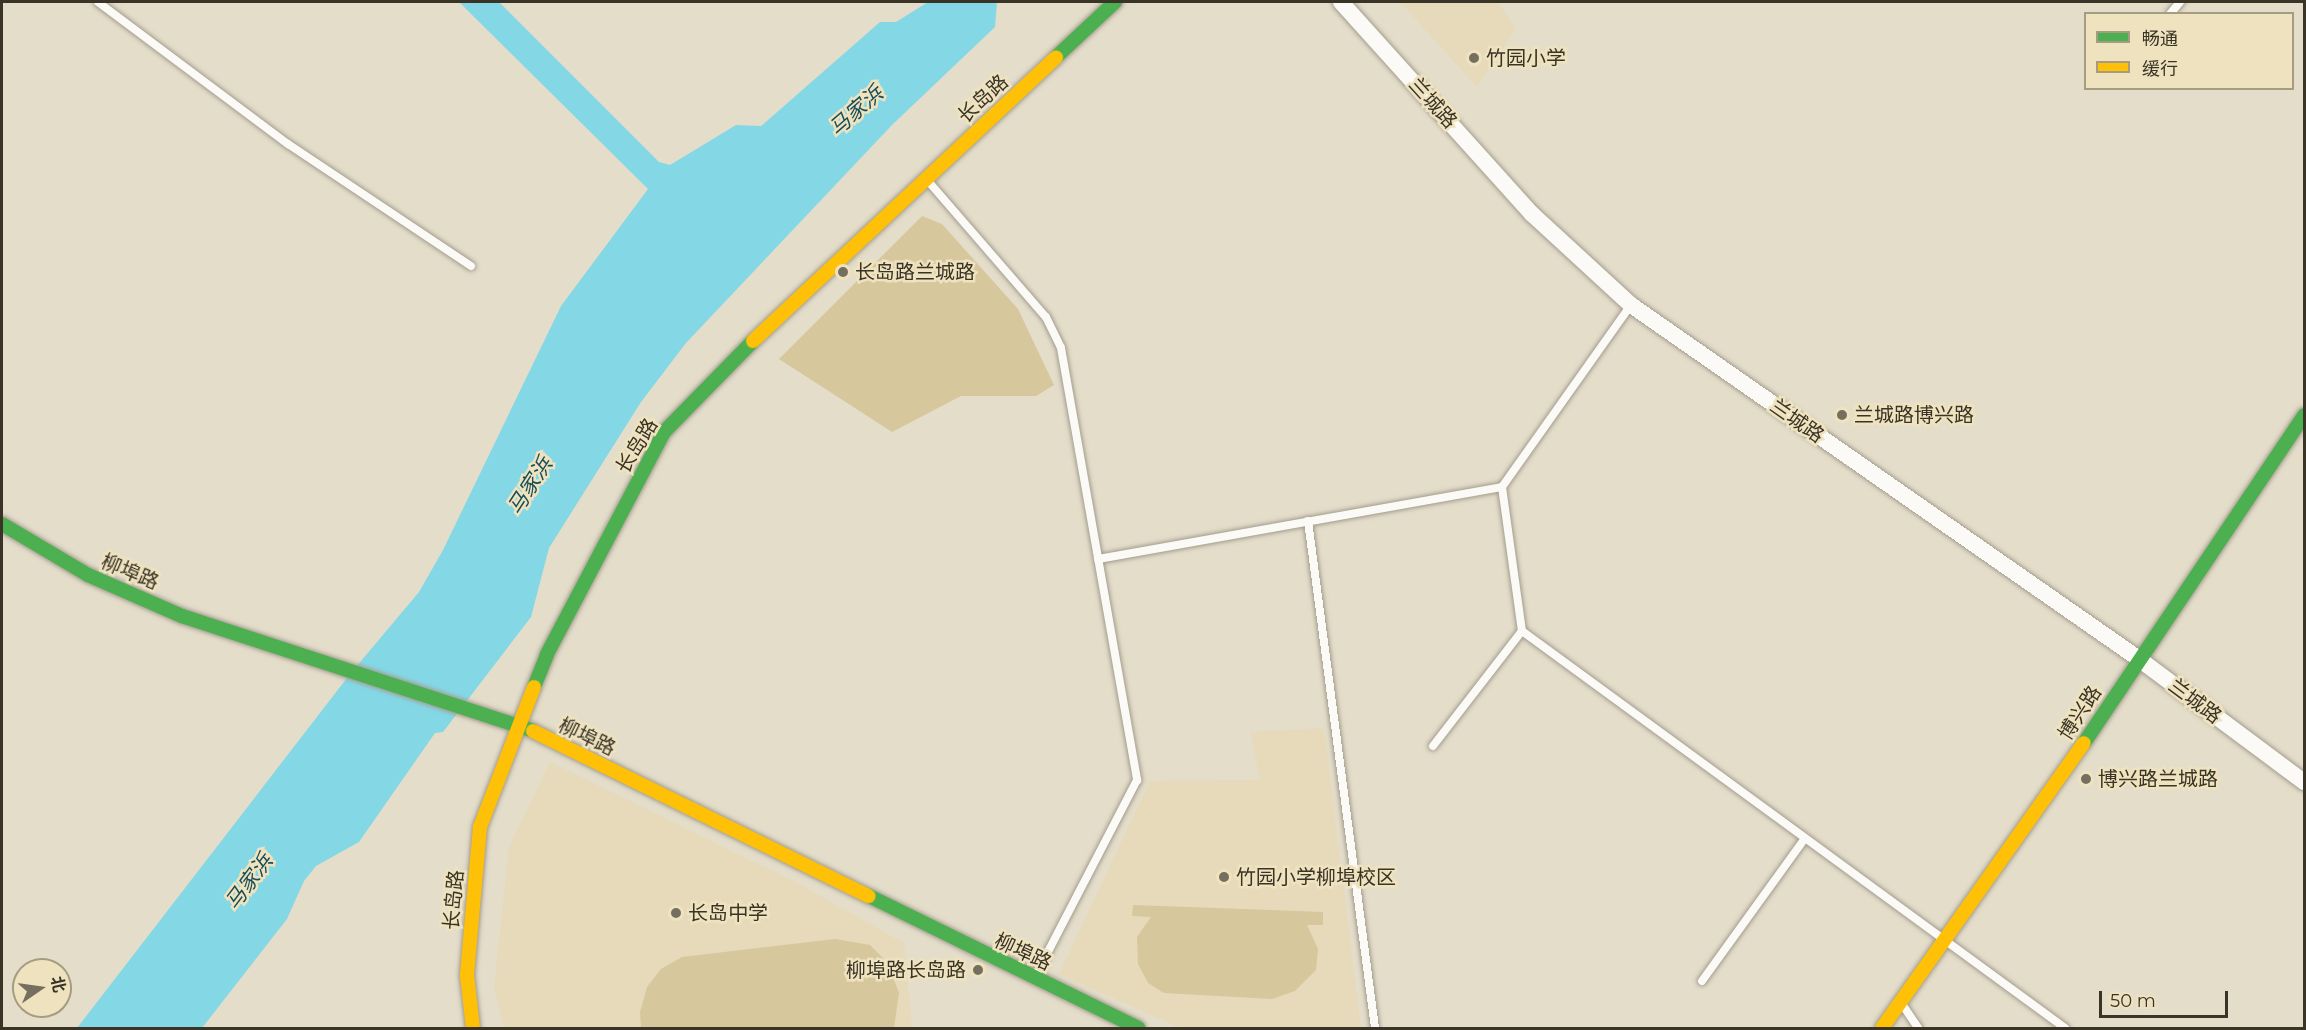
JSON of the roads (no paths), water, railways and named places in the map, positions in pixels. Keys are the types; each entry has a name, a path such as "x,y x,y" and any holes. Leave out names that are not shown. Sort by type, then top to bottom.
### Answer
{"street":[{"name":"长岛路","path":"473,1029 467,975 480,827 547,654 664,432 765,329 1115,2"},
{"name":"兰城路","path":"1341,2 1532,214 1631,305 2139,659 2304,782"},
{"name":"博兴路","path":"1882,1029 2139,659 2304,415"},
{"name":"柳埠路","path":"2,525 88,575 182,616 520,725 1138,1029"}],"lane":[{"path":"98,2 288,144 471,266"},
{"path":"926,179 1046,317 1061,348 1137,780 1034,978"},
{"path":"1433,746 1522,631 1502,487 1631,305"},
{"path":"1098,559 1502,487"},
{"path":"1308,521 1376,1029"},
{"path":"1522,631 1946,939 2065,1029"},
{"path":"1702,981 1805,838"},
{"path":"1901,1003 1918,1029"}],"water":[{"name":"马家浜","path":"459,2 499,2 659,162 670,165 736,125 761,126 880,22 896,22 928,2 997,2 995,27 892,125 686,343 641,402 549,548 531,617 443,732 435,733 359,842 316,866 304,881 287,919 202,1028 77,1028 350,674 419,592 443,550 561,306 648,189"}],"place":[{"name":"竹园小学","path":"1474,58"},
{"name":"长岛路兰城路","path":"843,272"},
{"name":"兰城路博兴路","path":"1842,415"},
{"name":"博兴路兰城路","path":"2086,779"},
{"name":"竹园小学柳埠校区","path":"1224,877"},
{"name":"长岛中学","path":"676,913"},
{"name":"柳埠路长岛路","path":"978,970"}]}
